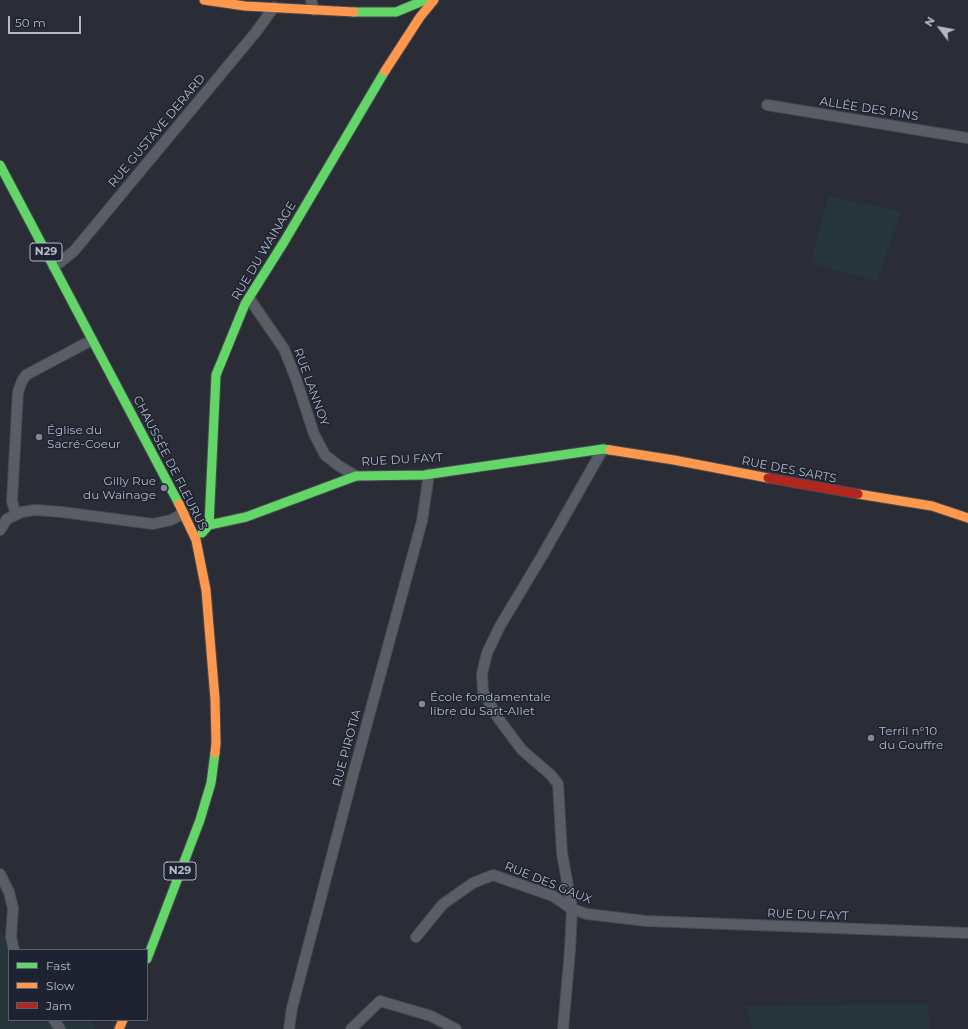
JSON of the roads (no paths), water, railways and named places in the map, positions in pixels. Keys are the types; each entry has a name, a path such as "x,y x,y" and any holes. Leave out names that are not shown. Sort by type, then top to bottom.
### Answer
{"street":[{"path":"204,0 245,6 274,7 313,5 358,12 396,12 425,0"},
{"name":"RUE DU WAINAGE","path":"209,525 216,376 245,304 284,242 396,53 420,17 434,0"},
{"name":"RUE GUSTAVE DERARD","path":"54,267 74,251 256,32 274,7"},
{"name":"ALLÉE DES PINS","path":"767,105 968,138"},
{"name":"CHAUSSÉE DE FLEURUS","path":"0,165 184,513 196,540 206,590 215,699 216,743 211,783 200,820 148,955"},
{"name":"RUE LANNOY","path":"249,298 284,349 296,379 314,434 326,455 356,476"},
{"path":"16,515 12,501 18,392 22,381 26,375 92,340"},
{"path":"562,1029 570,950 572,909 562,853 558,784 551,775 522,750 498,718 483,692 482,674 487,653 500,626 604,449"},
{"name":"RUE DU FAYT","path":"209,525 246,517 356,476 429,474 604,449"},
{"name":"RUE DES SARTS","path":"604,449 674,460 824,489 932,506 968,518"},
{"name":"RUE PIROTIA","path":"289,1029 292,1008 422,521 429,474"},
{"path":"0,530 7,519 22,512 35,510 62,512 152,524 171,520 184,513"},
{"path":"196,540 209,525"},
{"path":"0,874 9,892 13,908 11,937 14,949"},
{"name":"RUE DES GAUX","path":"416,937 443,904 473,883 493,875 553,896 572,909 587,914 646,921"},
{"name":"RUE DU FAYT","path":"646,921 968,933"},
{"path":"351,1029 380,1001 432,1016 456,1029"}],"place":[{"name":"Église du Sacré-Coeur","path":"39,437"},
{"name":"Gilly Rue du Wainage","path":"164,488"},
{"name":"École fondamentale libre du Sart-Allet","path":"422,704"},
{"name":"Terril n°10 du Gouffre","path":"871,738"}]}
